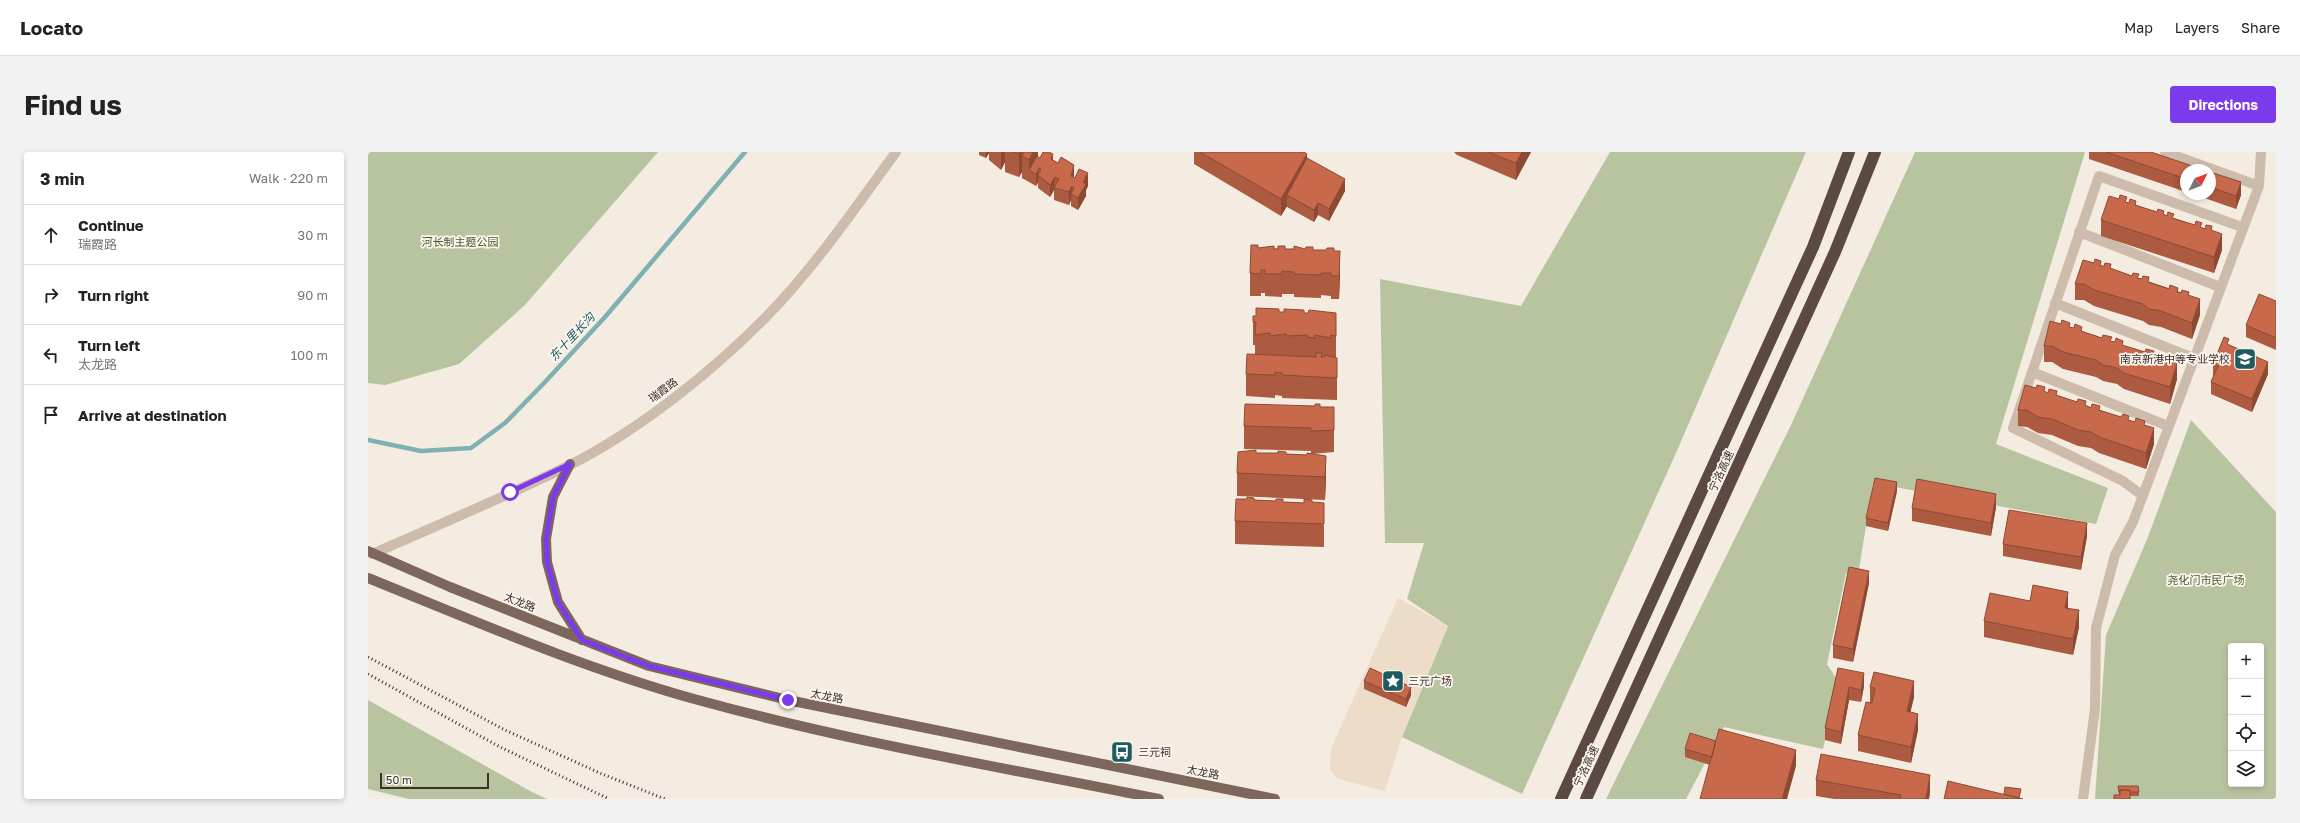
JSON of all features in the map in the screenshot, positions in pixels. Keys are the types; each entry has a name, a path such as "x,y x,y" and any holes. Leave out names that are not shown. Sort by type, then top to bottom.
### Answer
{"highway":[{"name":"宁洛高速","path":"1561,799 1813,247 1849,152"},
{"name":"宁洛高速","path":"1586,799 1835,252 1875,152"}],"main road":[{"path":"570,464 553,497 546,540 547,562 558,602 582,640"},
{"name":"太龙路","path":"369,553 649,666 788,700 1275,799"},
{"path":"368,578 598,670 697,700 802,726 1159,799"}],"street":[{"name":"瑞霞路","path":"369,553 570,464 645,418 713,367 766,317 824,248 896,152"},
{"path":"2165,152 2259,186"},
{"path":"2083,799 2095,709 2096,628 2116,555 2143,496 2242,227 2259,186 2261,152"},
{"path":"2143,496 2123,481 2013,428 2099,176 2242,227"},
{"path":"2079,232 2220,287"},
{"path":"2056,303 2194,358"},
{"path":"2032,372 2168,426"}],"green space":[{"name":"河长制主题公园","path":"368,152 658,152 525,305 459,364 385,385 368,383"},
{"path":"1610,152 1806,152 1676,453 1522,794 1402,737 1448,626 1407,599 1424,543 1385,543 1380,279 1521,306"},
{"path":"1915,152 2085,152 1996,444 2108,488 2096,524 1873,483 1858,575 1846,573 1827,664 1838,681 1823,749 1724,727 1686,799 1606,799 1791,425"},
{"name":"尧化门市民广场","path":"2191,420 2276,512 2276,799 2095,799 2106,635 2148,537"},
{"path":"368,700 547,799 409,799 368,789"}],"shaded area":[{"name":"三元广场","path":"1398,598 1448,626 1402,737 1385,791 1338,779 1330,770 1331,749"}],"building":[{"path":"1024,152 1033,152 1029,160 1022,156"},
{"path":"1043,152 1053,154 1051,159 1058,163 1061,157 1074,165 1071,176 1075,178 1079,169 1088,173 1083,182 1086,184 1078,198 1071,194 1074,188 1072,186 1069,192 1054,188 1059,179 1055,177 1050,185 1038,175 1041,169 1039,168 1036,174 1029,170 1037,156 1040,158"},
{"path":"1200,152 1304,152 1307,154 1281,199"},
{"path":"1488,152 1522,152 1516,163"},
{"path":"2106,152 2151,152 2186,164 2180,164 2180,177"},
{"path":"1307,158 1345,179 1329,209 1318,203 1314,210 1287,195"},
{"path":"2216,174 2241,182 2236,196 2216,189"},
{"path":"2120,195 2127,197 2125,202 2129,203 2130,199 2136,201 2135,205 2157,212 2158,209 2164,211 2163,214 2167,216 2168,212 2174,214 2172,218 2195,225 2196,221 2202,223 2200,227 2205,229 2206,225 2212,226 2211,230 2222,234 2214,257 2101,220 2109,196 2119,199"},
{"path":"1251,245 1258,245 1258,248 1274,246 1274,249 1278,249 1278,246 1285,246 1285,249 1294,249 1294,246 1305,249 1306,247 1313,247 1313,250 1326,250 1327,248 1334,248 1334,251 1340,251 1339,276 1331,276 1331,273 1321,273 1321,275 1294,274 1294,272 1282,271 1282,274 1265,274 1265,270 1261,270 1261,274 1250,273"},
{"path":"2095,259 2101,261 2100,266 2104,266 2105,263 2111,264 2110,268 2132,276 2133,273 2139,274 2137,278 2142,279 2143,276 2149,277 2148,282 2169,289 2170,285 2178,288 2177,292 2181,293 2182,290 2189,292 2188,295 2200,299 2192,323 2161,311 2149,309 2143,304 2094,290 2084,284 2075,284 2083,260 2094,263"},
{"path":"2259,294 2276,301 2276,338 2246,325"},
{"path":"1256,308 1279,309 1279,312 1284,312 1284,309 1304,310 1304,313 1308,313 1309,310 1336,313 1336,336 1331,335 1331,338 1315,335 1315,338 1307,337 1307,335 1286,336 1286,334 1270,336 1270,333 1255,335 1256,322 1253,322 1253,316 1256,316"},
{"path":"2062,320 2070,323 2069,327 2074,328 2075,324 2082,327 2081,331 2102,338 2103,335 2112,337 2110,341 2115,342 2116,338 2123,341 2122,345 2145,352 2146,349 2154,351 2153,355 2157,357 2159,353 2167,356 2166,359 2177,363 2170,387 2124,373 2117,368 2103,365 2096,360 2063,352 2052,346 2044,346 2050,321 2061,324"},
{"path":"2224,337 2229,339 2227,344 2268,362 2252,399 2211,382 2218,366 2213,364"},
{"path":"1316,353 1322,353 1321,357 1325,357 1325,355 1337,358 1337,378 1282,375 1282,373 1275,372 1275,375 1246,374 1247,354 1316,357"},
{"path":"2025,385 2036,388 2037,385 2045,387 2044,391 2048,393 2049,389 2057,391 2056,395 2077,402 2078,399 2086,401 2085,405 2091,408 2092,404 2100,406 2099,410 2121,417 2123,414 2129,416 2128,420 2135,422 2136,418 2145,421 2144,425 2154,428 2146,453 2099,437 2091,432 2078,430 2052,419 2038,417 2027,410 2018,410"},
{"path":"1245,404 1315,406 1315,404 1320,404 1320,407 1334,407 1334,430 1311,431 1311,428 1244,426"},
{"path":"1256,450 1256,453 1278,453 1278,451 1286,452 1286,454 1307,455 1307,453 1326,456 1325,477 1237,473 1238,452"},
{"path":"1875,478 1897,482 1888,523 1866,518"},
{"path":"1917,479 1996,494 1991,523 1912,508"},
{"path":"1247,497 1254,498 1254,500 1276,501 1276,499 1283,499 1283,502 1304,503 1304,499 1312,500 1312,502 1324,503 1324,524 1235,521 1236,499 1247,499"},
{"path":"2009,510 2087,523 2081,557 2003,544"},
{"path":"1849,567 1869,571 1853,649 1833,645"},
{"path":"2033,585 2068,592 2065,608 2079,610 2073,639 1984,621 1990,593 2030,601"},
{"path":"1370,668 1411,687 1406,699 1364,681"},
{"path":"1838,668 1864,673 1861,690 1849,687 1841,732 1825,728"},
{"path":"1874,672 1914,681 1907,711 1918,714 1911,747 1858,735 1866,702 1872,703 1875,688 1870,687"},
{"path":"1719,729 1796,750 1782,799 1700,799"},
{"path":"1690,733 1716,741 1712,757 1685,749"},
{"path":"1821,754 1930,775 1926,799 1900,799 1901,795 1816,780"},
{"path":"1948,781 2023,799 1944,799"},
{"path":"2118,786 2138,786 2139,792 2120,790 2119,792"},
{"path":"2005,787 2021,789 2019,798 2004,794"},
{"path":"2120,790 2130,790 2130,799 2114,799 2114,795 2120,795"}],"waterway":[{"name":"东十里长沟","path":"368,440 421,451 471,448 505,423 605,317 745,152"}],"railway":[{"path":"368,657 505,730 602,774 665,799"},
{"path":"368,674 500,747 609,799"}],"place":[{"name":"南京新港中等专业学校","path":"2245,359"},
{"name":"三元广场","path":"1393,681"},
{"name":"三元祠","path":"1122,752"}],"route":[{"path":"510,492 570,464 553,497 546,540 547,562 558,602 582,640 649,666 788,700"}]}
